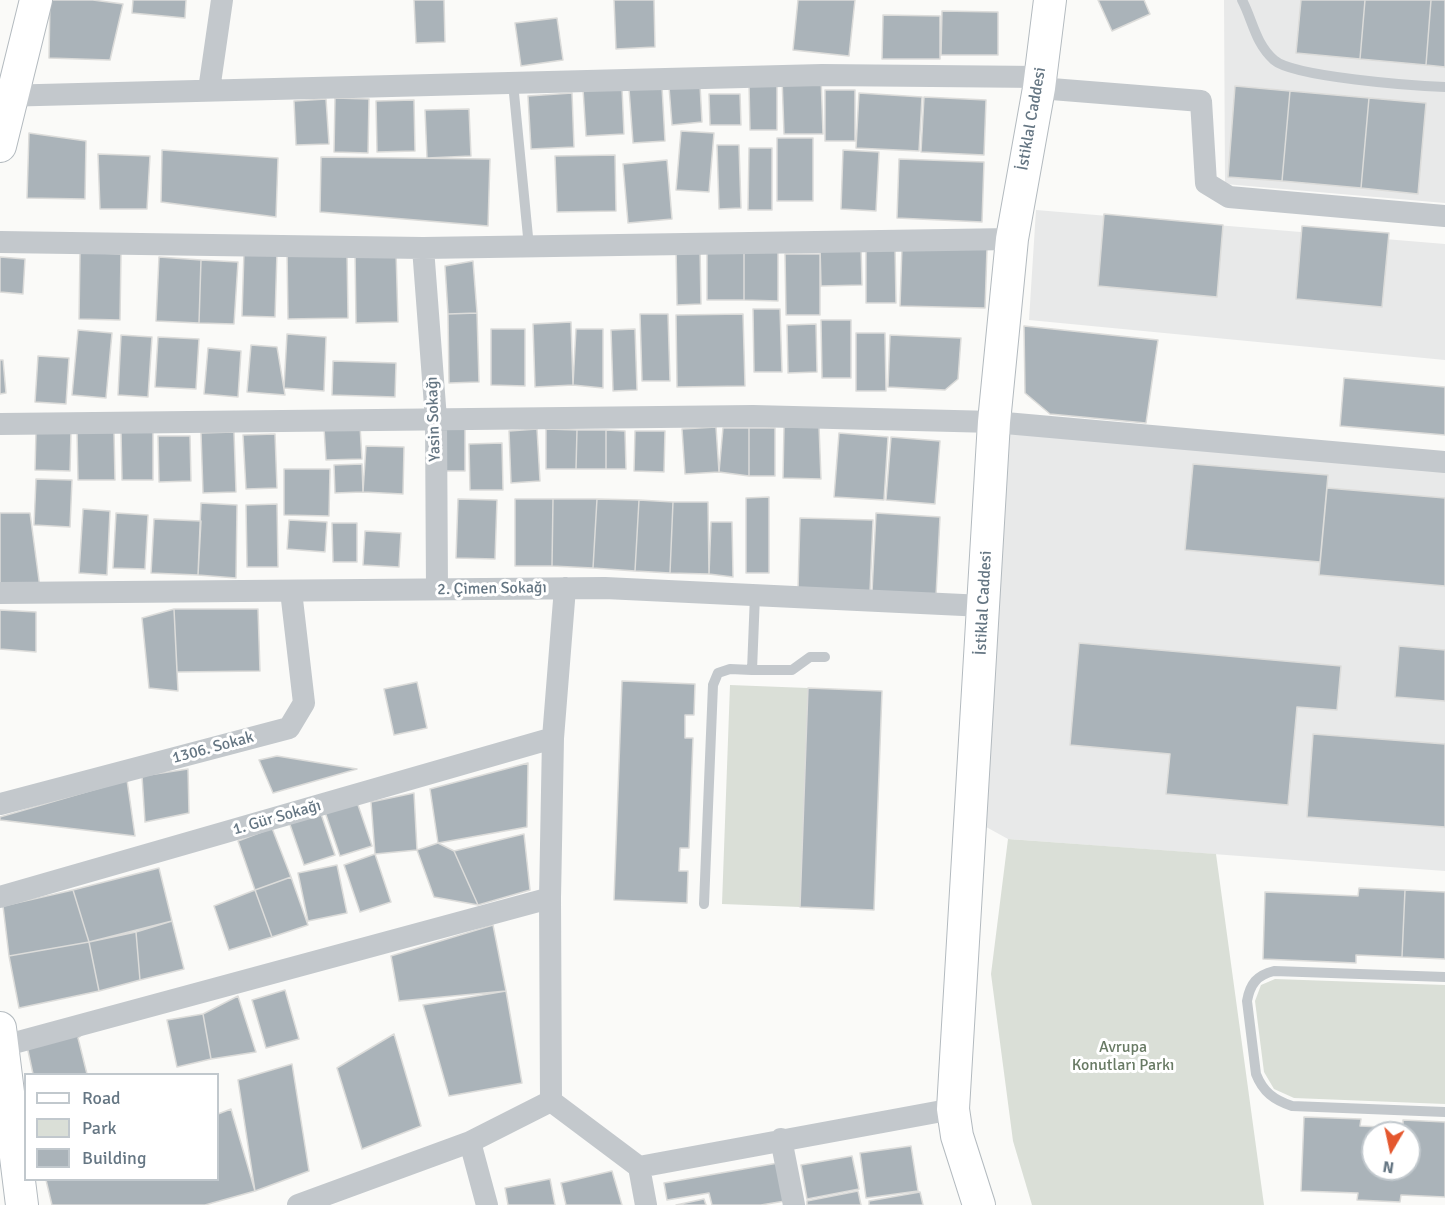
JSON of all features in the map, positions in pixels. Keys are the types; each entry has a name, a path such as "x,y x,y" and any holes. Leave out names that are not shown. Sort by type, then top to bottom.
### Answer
{"street":[{"path":"0,146 6,95 36,0"},
{"path":"209,90 222,0"},
{"name":"İstiklal Caddesi","path":"979,1205 957,1136 953,1109 968,817 984,606 994,422 1012,239 1040,82 1050,0"},
{"path":"6,95 822,75 1040,82 1202,101 1206,183 1229,197 1445,216"},
{"path":"0,242 423,249 1012,239"},
{"name":"Yasin Sokağı","path":"423,249 436,419 437,589"},
{"path":"0,424 753,416 994,422 1445,462"},
{"path":"551,1101 550,898 553,738 565,588"},
{"name":"2. Çimen Sokağı","path":"0,593 565,588 984,606"},
{"name":"1306. Sokak","path":"0,804 289,728 304,704 291,591"},
{"name":"1. Gür Sokağı","path":"0,897 553,738"},
{"path":"22,1205 2,1037 550,898"},
{"path":"299,1205 470,1142 551,1101"},
{"path":"551,1101 639,1167 646,1205"},
{"path":"639,1167 953,1109"},
{"path":"781,1139 794,1205"},
{"path":"470,1142 488,1205"}],"lane":[{"path":"1242,0 1254,35 1275,62 1322,74 1398,85 1445,87"},
{"path":"513,83 529,247"},
{"path":"752,670 755,595"},
{"path":"704,904 712,685 718,673 723,670 792,670 810,657 825,657"},
{"path":"1445,977 1274,971 1255,979 1246,1001 1256,1074 1260,1085 1279,1102 1293,1106 1445,1112"}],"shaded area":[{"path":"1224,0 1445,0 1445,203 1225,184"},
{"path":"1036,210 1445,244 1445,360 1029,320"},
{"path":"994,422 1445,462 1445,871 1008,839 968,817"}],"green space":[{"path":"730,685 808,688 800,907 722,904"},
{"name":"Avrupa Konutları Parkı","path":"1008,839 1216,854 1264,1205 1032,1205 1013,1141 991,974"},
{"path":"1275,979 1445,985 1445,1104 1294,1098 1274,1089 1264,1072 1255,1001 1261,985"}],"building":[{"path":"50,0 93,0 123,4 110,60 49,58"},
{"path":"133,0 186,0 185,18 132,13"},
{"path":"414,0 444,0 445,42 416,43"},
{"path":"614,0 654,0 655,47 616,49"},
{"path":"798,0 855,0 849,56 793,50"},
{"path":"1098,0 1144,0 1150,14 1112,31"},
{"path":"1301,0 1365,0 1360,59 1296,53"},
{"path":"1365,0 1431,0 1426,65 1360,59"},
{"path":"1431,0 1445,0 1445,67 1426,65"},
{"path":"942,11 998,12 998,55 941,55"},
{"path":"883,15 940,16 940,59 882,59"},
{"path":"557,18 563,60 521,66 515,23"},
{"path":"821,76 823,134 784,134 782,77"},
{"path":"777,84 777,130 750,130 749,85"},
{"path":"700,85 702,122 672,125 669,87"},
{"path":"1235,86 1290,91 1282,181 1228,177"},
{"path":"662,87 665,141 633,143 629,89"},
{"path":"622,88 624,134 586,136 583,89"},
{"path":"825,90 855,90 855,141 825,141"},
{"path":"1290,91 1369,98 1361,188 1282,181"},
{"path":"572,93 574,147 531,149 528,96"},
{"path":"859,93 922,97 919,151 856,148"},
{"path":"709,94 740,94 741,125 710,125"},
{"path":"924,97 986,100 984,155 921,152"},
{"path":"335,98 369,99 368,153 334,152"},
{"path":"1369,98 1426,103 1418,194 1361,188"},
{"path":"326,99 329,144 296,145 294,101"},
{"path":"414,100 415,151 377,152 376,101"},
{"path":"469,109 471,156 427,158 425,110"},
{"path":"681,131 714,133 709,192 676,190"},
{"path":"29,133 86,141 85,199 27,198"},
{"path":"777,138 813,138 813,201 777,201"},
{"path":"717,145 739,145 741,208 719,209"},
{"path":"749,148 772,148 772,210 748,210"},
{"path":"162,150 278,158 276,217 161,202"},
{"path":"843,150 879,152 876,211 841,209"},
{"path":"98,154 150,156 147,209 100,209"},
{"path":"615,155 616,211 557,212 555,156"},
{"path":"321,157 490,159 488,226 320,212"},
{"path":"899,159 984,162 982,222 897,218"},
{"path":"667,160 672,219 628,223 623,164"},
{"path":"1104,214 1223,225 1217,297 1098,286"},
{"path":"1302,226 1389,233 1382,307 1296,299"},
{"path":"778,245 778,301 744,300 744,246"},
{"path":"861,245 862,285 821,286 820,246"},
{"path":"895,245 896,303 866,303 866,246"},
{"path":"676,246 700,246 701,304 677,305"},
{"path":"707,246 744,246 744,300 707,300"},
{"path":"902,246 987,249 985,308 900,306"},
{"path":"347,249 348,318 288,319 287,250"},
{"path":"244,251 277,252 275,317 242,316"},
{"path":"396,251 398,322 356,323 355,252"},
{"path":"80,252 121,254 120,320 79,319"},
{"path":"785,254 820,254 820,315 786,315"},
{"path":"0,257 25,259 23,294 0,292"},
{"path":"159,257 201,260 199,323 156,321"},
{"path":"201,260 238,262 234,324 199,323"},
{"path":"473,261 477,313 448,314 445,266"},
{"path":"753,309 780,309 782,372 754,372"},
{"path":"477,313 479,382 449,383 448,314"},
{"path":"640,314 668,314 670,381 642,381"},
{"path":"743,314 745,386 677,387 676,315"},
{"path":"821,320 851,320 851,378 822,378"},
{"path":"571,322 573,385 535,387 533,324"},
{"path":"816,324 817,372 788,373 787,325"},
{"path":"1024,326 1158,340 1146,423 1050,414 1025,393"},
{"path":"491,329 525,329 525,386 491,385"},
{"path":"576,329 603,329 603,388 573,385"},
{"path":"635,329 637,390 613,391 611,330"},
{"path":"78,330 112,333 106,398 72,395"},
{"path":"856,333 885,333 886,391 856,391"},
{"path":"287,334 326,337 324,391 284,388"},
{"path":"121,335 152,337 148,397 118,395"},
{"path":"890,335 961,338 958,379 945,390 888,387"},
{"path":"158,337 199,339 196,389 155,387"},
{"path":"251,345 277,347 285,395 247,392"},
{"path":"208,348 241,351 238,397 204,394"},
{"path":"38,356 69,358 66,404 35,402"},
{"path":"0,360 3,360 6,393 0,394"},
{"path":"333,361 396,363 395,397 332,395"},
{"path":"1344,378 1445,387 1445,435 1340,426"},
{"path":"440,423 465,423 465,471 440,471"},
{"path":"360,426 362,459 326,460 324,428"},
{"path":"819,426 821,479 783,478 784,427"},
{"path":"716,427 719,472 685,474 682,429"},
{"path":"723,428 749,428 749,476 719,472"},
{"path":"749,428 775,428 775,476 749,476"},
{"path":"537,429 540,481 511,483 509,431"},
{"path":"546,429 577,430 576,469 546,469"},
{"path":"114,430 115,480 78,480 77,431"},
{"path":"153,430 153,480 122,480 121,431"},
{"path":"577,430 606,430 606,469 576,469"},
{"path":"606,430 625,431 626,469 606,469"},
{"path":"36,431 71,431 70,471 35,470"},
{"path":"635,431 665,431 664,472 634,471"},
{"path":"234,432 236,492 203,493 201,433"},
{"path":"839,433 888,437 884,500 834,497"},
{"path":"275,434 277,488 246,489 243,435"},
{"path":"158,436 190,436 191,481 159,482"},
{"path":"891,437 940,441 935,504 886,500"},
{"path":"502,443 503,490 470,490 469,444"},
{"path":"366,446 404,447 403,494 363,492"},
{"path":"362,464 363,492 335,493 334,465"},
{"path":"1193,464 1328,475 1320,562 1185,550"},
{"path":"284,469 330,469 329,516 284,515"},
{"path":"36,479 72,480 70,527 34,525"},
{"path":"1327,488 1445,498 1445,586 1319,575"},
{"path":"769,497 769,573 746,573 746,498"},
{"path":"458,499 497,500 495,559 456,558"},
{"path":"515,499 553,499 552,566 515,566"},
{"path":"553,499 597,499 593,568 552,566"},
{"path":"597,499 639,500 635,571 593,568"},
{"path":"639,500 673,502 670,573 635,571"},
{"path":"673,502 708,502 709,574 670,573"},
{"path":"201,503 237,505 236,578 198,575"},
{"path":"277,504 278,567 247,567 246,505"},
{"path":"83,509 110,511 107,575 79,573"},
{"path":"0,513 30,513 40,588 0,587"},
{"path":"116,513 148,515 145,569 113,568"},
{"path":"876,513 940,517 936,596 872,592"},
{"path":"800,518 873,520 870,592 798,590"},
{"path":"154,519 201,521 198,575 151,573"},
{"path":"289,520 327,522 325,552 287,549"},
{"path":"711,522 732,522 733,577 709,574"},
{"path":"332,523 357,523 357,562 333,562"},
{"path":"365,531 401,533 399,567 363,565"},
{"path":"174,609 258,609 260,671 177,672"},
{"path":"174,609 178,691 149,688 142,618"},
{"path":"0,610 36,612 36,652 0,649"},
{"path":"1079,643 1341,666 1337,710 1297,707 1288,805 1166,794 1170,754 1070,745"},
{"path":"1399,646 1445,650 1445,701 1395,697"},
{"path":"622,681 695,684 694,715 685,715 685,738 693,738 689,848 680,848 679,871 688,871 687,903 614,900"},
{"path":"417,682 427,728 394,735 384,689"},
{"path":"808,688 882,691 874,910 800,907"},
{"path":"1313,734 1445,744 1445,827 1307,817"},
{"path":"277,756 357,769 273,793 259,760"},
{"path":"528,763 527,827 438,843 430,789"},
{"path":"188,769 189,813 145,822 142,776"},
{"path":"127,780 135,836 0,820 0,817"},
{"path":"414,793 417,850 375,854 371,802"},
{"path":"356,799 372,846 340,856 324,809"},
{"path":"319,808 335,855 304,865 288,819"},
{"path":"272,828 291,877 255,890 238,841"},
{"path":"524,834 530,890 478,905 454,851"},
{"path":"438,843 454,851 478,905 434,897 417,850"},
{"path":"375,854 391,902 360,912 344,865"},
{"path":"337,865 347,913 308,921 298,873"},
{"path":"159,868 172,921 89,942 73,890"},
{"path":"291,877 308,925 272,937 255,890"},
{"path":"1359,888 1405,890 1402,957 1356,955 1356,963 1263,959 1265,892 1358,896"},
{"path":"73,890 89,942 9,956 3,906"},
{"path":"255,890 272,937 229,950 214,906"},
{"path":"1405,890 1445,892 1445,959 1402,957"},
{"path":"172,921 184,969 140,980 136,932"},
{"path":"493,925 506,991 399,1001 391,956"},
{"path":"136,932 140,980 99,991 89,942"},
{"path":"89,942 99,991 19,1008 9,956"},
{"path":"285,990 299,1039 266,1048 252,1000"},
{"path":"506,991 522,1083 449,1096 423,1005"},
{"path":"238,996 256,1052 211,1059 203,1014"},
{"path":"203,1014 211,1059 177,1067 167,1020"},
{"path":"83,1034 78,1038 87,1073 33,1073 27,1046"},
{"path":"394,1034 421,1126 362,1149 337,1068"},
{"path":"292,1064 309,1171 255,1191 238,1080"},
{"path":"231,1109 255,1191 205,1205 52,1205 46,1181 219,1181 219,1114"},
{"path":"1304,1117 1361,1119 1361,1181 1421,1181 1421,1121 1403,1120 1445,1122 1445,1197 1401,1195 1400,1202 1357,1200 1358,1193 1301,1191"},
{"path":"911,1146 918,1191 866,1198 860,1153"},
{"path":"852,1156 859,1189 807,1199 801,1165"},
{"path":"778,1163 785,1201 761,1205 712,1205 709,1193 667,1200 664,1183"},
{"path":"612,1171 622,1205 566,1205 561,1183"},
{"path":"550,1179 555,1205 508,1205 505,1188"},
{"path":"858,1191 861,1205 807,1205 807,1201"},
{"path":"920,1192 923,1205 869,1205 869,1201"},
{"path":"704,1199 706,1205 676,1205"}]}
